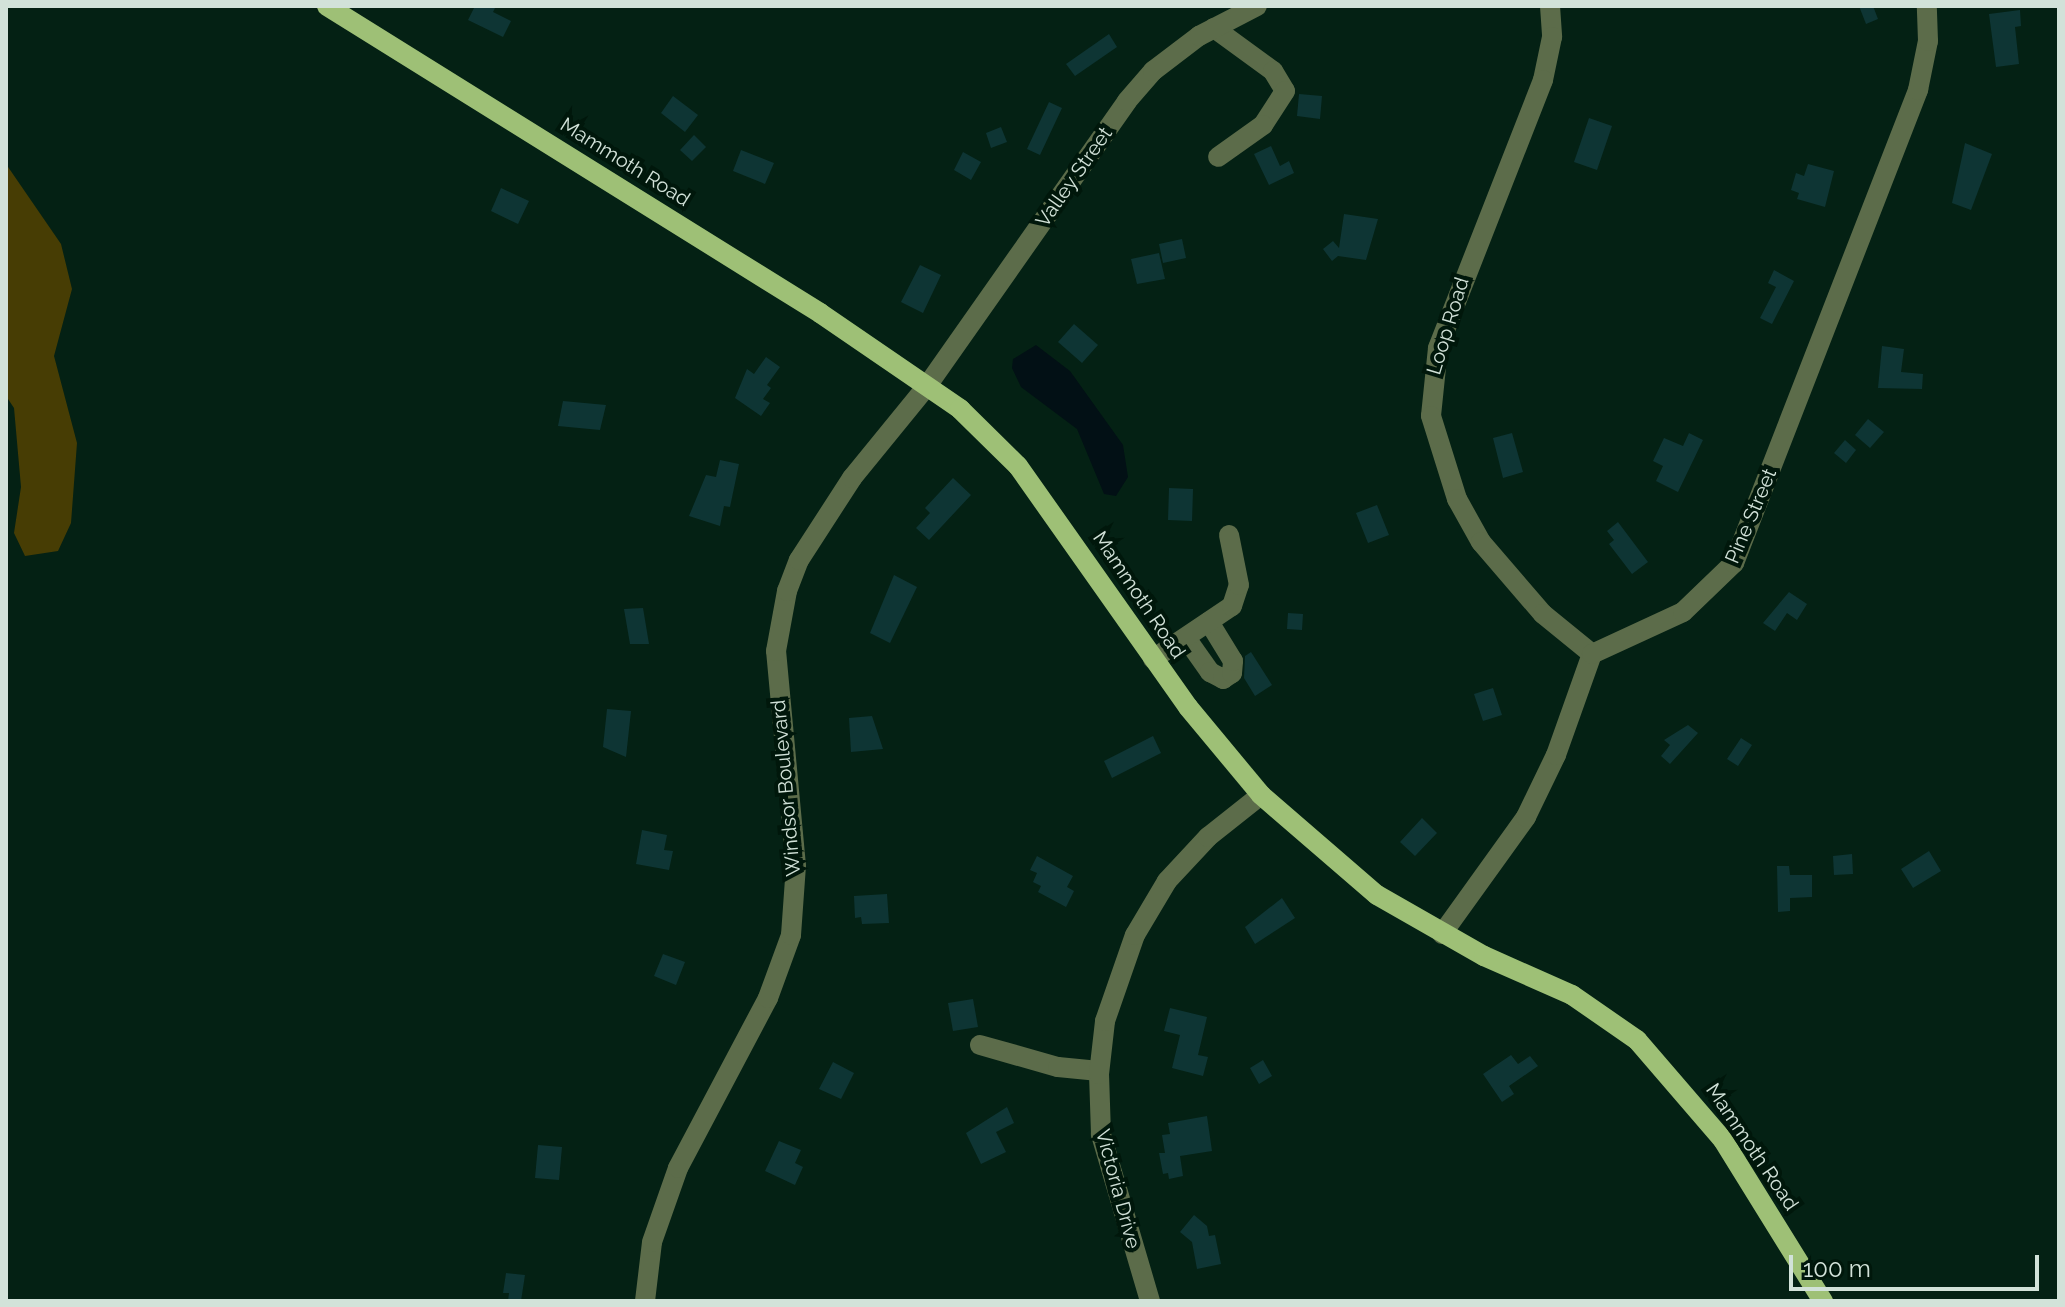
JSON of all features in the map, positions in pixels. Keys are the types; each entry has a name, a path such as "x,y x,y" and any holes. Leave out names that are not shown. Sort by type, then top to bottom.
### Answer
{"main road":[{"name":"Mammoth Road","path":"327,6 927,386 991,436 1018,466 1153,659 1261,795 1349,874 1442,934 1572,995 1637,1040 1723,1140 1823,1301"}],"street":[{"name":"Valley Street","path":"927,386 1127,101 1153,71 1214,28 1257,6"},
{"name":"Loop Road","path":"1550,6 1552,37 1543,80 1438,348 1431,416 1457,499 1481,542 1543,614 1592,654"},
{"name":"Pine Street","path":"1592,654 1683,612 1734,563 1918,90 1928,41 1927,6"},
{"path":"1214,28 1273,71 1285,91 1263,125 1218,157"},
{"name":"Windsor Boulevard","path":"645,1301 652,1242 678,1168 768,998 791,935 796,866 776,651 787,591 799,560 852,478 927,386"},
{"path":"1153,659 1232,606 1238,595 1229,535"},
{"path":"1186,638 1210,672 1223,679 1232,673 1233,661 1209,622"},
{"path":"1442,934 1526,817 1556,755 1592,654"},
{"name":"Victoria Drive","path":"1150,1301 1108,1164 1099,1071 1112,993 1149,908 1208,837 1261,795"},
{"path":"980,1045 1058,1067 1099,1071"}],"shaded area":[{"path":"6,164 61,244 72,289 54,356 77,443 71,523 58,551 25,556 14,533 21,487 14,408 6,396"},
{"path":"1036,345 1070,371 1123,445 1128,477 1116,496 1104,494 1077,429 1021,387 1012,368 1013,359"}],"building":[{"path":"475,6 496,6 493,12 511,21 503,37 468,20"},
{"path":"1859,6 1873,6 1878,19 1866,24"},
{"path":"2020,10 2021,26 2015,27 2019,64 1996,67 1989,14"},
{"path":"1109,34 1117,47 1075,76 1066,64"},
{"path":"1299,94 1322,96 1320,119 1297,116"},
{"path":"673,96 698,115 685,132 661,113"},
{"path":"1049,102 1062,108 1040,155 1027,149"},
{"path":"1589,118 1612,126 1597,170 1574,162"},
{"path":"1001,127 1007,142 991,148 986,133"},
{"path":"694,135 706,147 692,161 680,150"},
{"path":"1965,143 1992,154 1971,210 1952,203"},
{"path":"1271,146 1280,166 1289,161 1294,173 1269,185 1254,154"},
{"path":"741,150 774,163 765,184 733,171"},
{"path":"963,152 981,162 971,180 954,170"},
{"path":"1808,164 1834,171 1825,207 1797,199 1799,193 1791,190 1796,173 1804,176"},
{"path":"501,188 529,201 518,224 491,211"},
{"path":"1344,214 1378,219 1366,260 1338,256 1332,261 1323,249 1333,241 1339,248"},
{"path":"1182,239 1186,258 1163,263 1159,244"},
{"path":"1159,253 1165,279 1137,284 1131,259"},
{"path":"920,265 941,275 923,313 901,302"},
{"path":"1774,270 1794,281 1772,324 1760,318 1776,287 1768,283"},
{"path":"1074,324 1098,345 1082,363 1058,342"},
{"path":"1882,346 1904,349 1901,372 1923,374 1922,389 1878,388"},
{"path":"766,357 780,367 767,385 771,388 763,399 770,403 761,416 735,398 747,369 754,374"},
{"path":"563,401 606,405 600,430 558,426"},
{"path":"1868,419 1884,432 1870,448 1855,435"},
{"path":"1512,433 1523,472 1503,478 1493,438"},
{"path":"1689,433 1703,440 1678,492 1656,481 1663,466 1653,461 1664,438 1683,446"},
{"path":"1845,440 1856,450 1846,463 1834,453"},
{"path":"720,460 739,464 730,507 724,506 720,526 689,516 706,475 716,477"},
{"path":"953,478 971,495 929,540 916,528 930,513 925,508"},
{"path":"1169,488 1193,489 1192,521 1168,520"},
{"path":"1377,505 1389,535 1368,543 1356,513"},
{"path":"1618,522 1648,562 1632,574 1609,544 1614,540 1607,531"},
{"path":"894,575 917,587 890,643 870,633"},
{"path":"1789,592 1807,604 1797,620 1787,613 1775,631 1763,623"},
{"path":"643,608 649,644 630,644 624,609"},
{"path":"1288,613 1303,614 1302,630 1287,629"},
{"path":"1251,652 1272,685 1255,696 1244,678 1245,656"},
{"path":"1493,688 1502,715 1483,721 1474,694"},
{"path":"607,709 631,711 626,757 603,747"},
{"path":"872,716 883,749 851,752 849,718"},
{"path":"1688,725 1698,733 1670,764 1661,756 1670,745 1664,740"},
{"path":"1153,736 1161,753 1112,778 1104,761"},
{"path":"1741,738 1752,745 1738,766 1727,759"},
{"path":"1422,818 1437,833 1415,856 1400,842"},
{"path":"642,830 667,835 664,850 673,851 669,870 636,864"},
{"path":"1929,851 1941,871 1913,888 1901,869"},
{"path":"1852,854 1853,874 1834,875 1833,856"},
{"path":"1037,856 1073,876 1067,887 1074,891 1066,907 1038,892 1041,886 1033,882 1037,873 1030,870"},
{"path":"1777,866 1789,866 1790,875 1812,875 1812,897 1790,898 1790,911 1778,912"},
{"path":"887,894 889,923 862,924 861,917 855,918 854,896"},
{"path":"1282,898 1295,918 1255,944 1245,927"},
{"path":"663,954 685,962 676,985 654,976"},
{"path":"973,999 978,1027 953,1031 948,1003"},
{"path":"1170,1008 1207,1017 1198,1055 1208,1057 1203,1076 1172,1068 1180,1035 1164,1031"},
{"path":"1511,1055 1518,1064 1530,1056 1538,1066 1509,1086 1514,1094 1502,1102 1483,1074"},
{"path":"1263,1060 1272,1076 1259,1084 1250,1068"},
{"path":"833,1062 854,1073 841,1099 819,1089"},
{"path":"1007,1107 1014,1123 996,1132 1006,1152 981,1164 966,1133"},
{"path":"1207,1116 1212,1151 1180,1156 1183,1176 1169,1179 1168,1173 1163,1174 1159,1153 1165,1153 1162,1135 1170,1134 1168,1123"},
{"path":"779,1141 801,1150 795,1163 803,1167 795,1185 765,1171"},
{"path":"538,1145 562,1147 559,1180 535,1178"},
{"path":"1194,1215 1207,1226 1209,1236 1215,1235 1221,1264 1197,1269 1192,1242 1180,1232"},
{"path":"506,1273 525,1275 521,1301 508,1301 509,1293 503,1293"}]}
